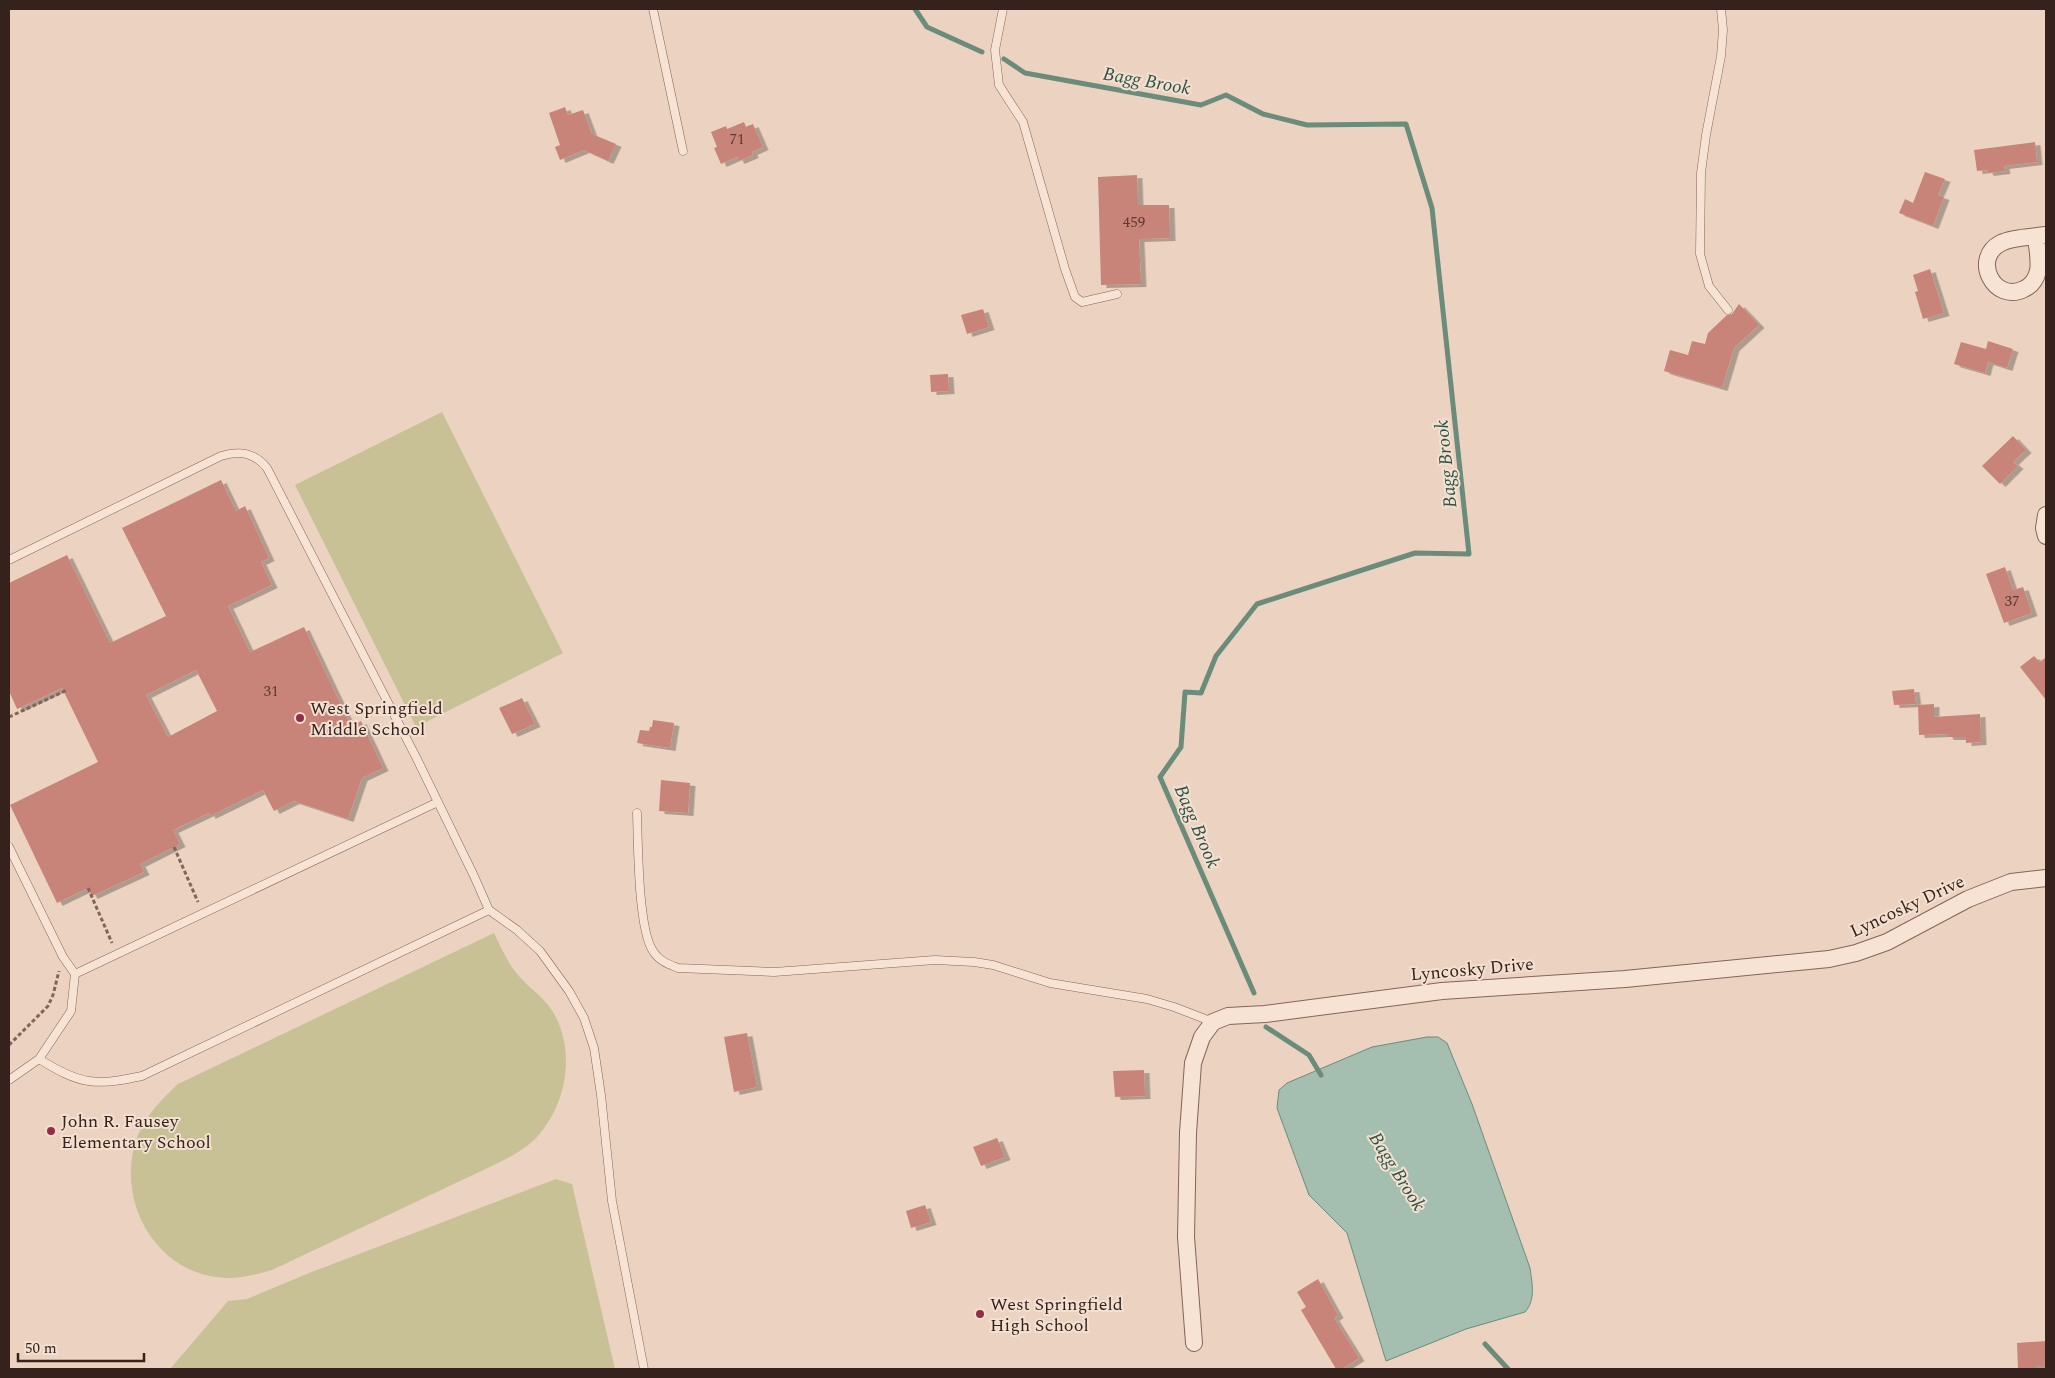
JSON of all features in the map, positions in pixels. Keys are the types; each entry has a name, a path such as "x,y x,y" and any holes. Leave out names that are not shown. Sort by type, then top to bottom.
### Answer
{"street":[{"path":"2046,515 2044,528 2046,536"},
{"name":"Lyncosky Drive","path":"1213,1022 1228,1016 1265,1014 1442,991 1625,979 1829,960 1863,951 1886,942 1968,899 2011,882 2046,878"},
{"path":"1194,1343 1186,1237 1188,1133 1193,1063 1202,1037 1213,1022"}],"lane":[{"path":"653,9 683,151"},
{"path":"1003,9 995,50 1000,85 1023,122 1065,269 1075,296 1082,302 1117,294"},
{"path":"1721,9 1723,30 1721,56 1708,119 1701,173 1700,254 1709,286 1728,310"},
{"path":"9,560 221,456 235,452 243,453 257,458 267,468 438,802 489,910 517,930 540,951 569,991 586,1026 594,1048 612,1201 644,1369"},
{"path":"75,974 438,802"},
{"path":"637,813 642,908 646,932 652,950 666,964 678,968 774,972 934,960 974,962 993,965 1050,983 1148,999 1213,1022"},
{"path":"9,847 63,957 75,974 71,1011 39,1059 9,1080"},
{"path":"39,1059 64,1074 92,1083 117,1082 142,1076 489,910"}],"path":[{"path":"9,717 67,690"},
{"path":"174,847 198,902"},
{"path":"88,888 112,943"},
{"path":"9,1045 48,1006 61,969"}],"shaded area":[{"path":"442,412 563,653 416,727 295,485"},
{"path":"494,933 514,970 544,1000 553,1012 560,1027 564,1043 565,1077 561,1093 547,1124 533,1141 496,1164 272,1270 234,1278 202,1274 180,1264 161,1249 147,1230 137,1208 131,1184 132,1159 138,1135 146,1120 155,1107 178,1084"},
{"path":"556,1179 572,1184 615,1369 170,1369 228,1301 247,1299 309,1273"}],"water":[{"path":"1427,1037 1438,1037 1447,1043 1472,1104 1530,1268 1532,1297 1525,1312 1466,1329 1386,1361 1347,1233 1309,1195 1277,1108 1279,1090 1287,1083 1372,1047"}],"building":[{"path":"565,107 568,115 583,110 592,134 616,144 608,161 584,150 560,160 555,147 560,145 549,113"},
{"path":"744,122 746,127 753,124 763,147 752,152 753,155 739,161 737,157 721,164 714,148 717,147 711,132 726,126 727,129"},
{"path":"2035,142 2037,162 2004,166 2005,171 1988,173 1987,170 1977,171 1974,150"},
{"path":"1925,172 1945,179 1938,195 1944,197 1933,226 1899,213 1905,199 1913,203"},
{"path":"1137,175 1138,205 1169,205 1170,238 1139,239 1141,284 1101,285 1098,177"},
{"path":"1930,269 1944,313 1923,319 1915,292 1918,291 1913,275"},
{"path":"1739,304 1759,325 1734,348 1722,388 1664,371 1670,350 1688,355 1692,341 1705,344 1708,333 1727,315 1732,314"},
{"path":"983,309 989,327 967,334 961,315"},
{"path":"1988,341 2013,349 2007,368 1988,362 1985,373 1954,364 1961,342 1986,349"},
{"path":"948,374 949,391 931,392 930,375"},
{"path":"2013,436 2026,450 2013,462 2018,466 2000,484 1982,466"},
{"path":"221,480 236,511 245,506 269,558 261,562 272,585 228,606 250,652 304,627 351,726 361,721 383,768 362,778 348,819 294,801 274,811 263,790 210,816 209,813 173,830 180,844 140,864 144,872 92,896 88,888 57,903 10,805 98,762 62,688 17,709 9,691 9,583 67,555 110,643 166,616 122,528","holes":["196,670 217,711 168,737 146,695"]},
{"path":"2005,567 2013,590 2023,587 2032,613 2004,623 1986,574"},
{"path":"2034,656 2040,662 2046,657 2046,700 2020,667"},
{"path":"1914,689 1916,704 1894,705 1892,691"},
{"path":"522,698 535,724 512,734 499,708"},
{"path":"1934,704 1934,717 1980,714 1981,742 1966,743 1966,737 1948,737 1947,734 1919,735 1918,705"},
{"path":"653,720 674,723 670,748 637,743 640,730 649,731"},
{"path":"661,780 690,783 688,813 659,811"},
{"path":"747,1033 757,1087 734,1092 724,1037"},
{"path":"1144,1070 1145,1096 1115,1097 1113,1071"},
{"path":"997,1138 1005,1157 981,1166 973,1147"},
{"path":"925,1205 931,1222 911,1228 906,1211"},
{"path":"1318,1279 1338,1315 1334,1318 1359,1358 1342,1369 1336,1369 1301,1310 1306,1307 1297,1292"},
{"path":"2046,1341 2046,1366 2036,1366 2036,1369 2018,1369 2017,1343"}],"waterway":[{"name":"Bagg Brook","path":"915,9 927,27 982,52"},
{"name":"Bagg Brook","path":"1004,59 1025,73 1201,105 1226,95 1263,114 1307,125 1406,124 1432,208 1469,554 1415,553 1257,604 1216,656 1201,693 1185,692 1181,747 1160,777 1254,993"},
{"name":"Bagg Brook","path":"1266,1027 1309,1055 1321,1075"},
{"name":"Bagg Brook","path":"1485,1344 1508,1369"}],"place":[{"name":"West Springfield Middle School","path":"300,718"},
{"name":"John R. Fausey Elementary School","path":"51,1131"},
{"name":"West Springfield High School","path":"980,1314"}]}
